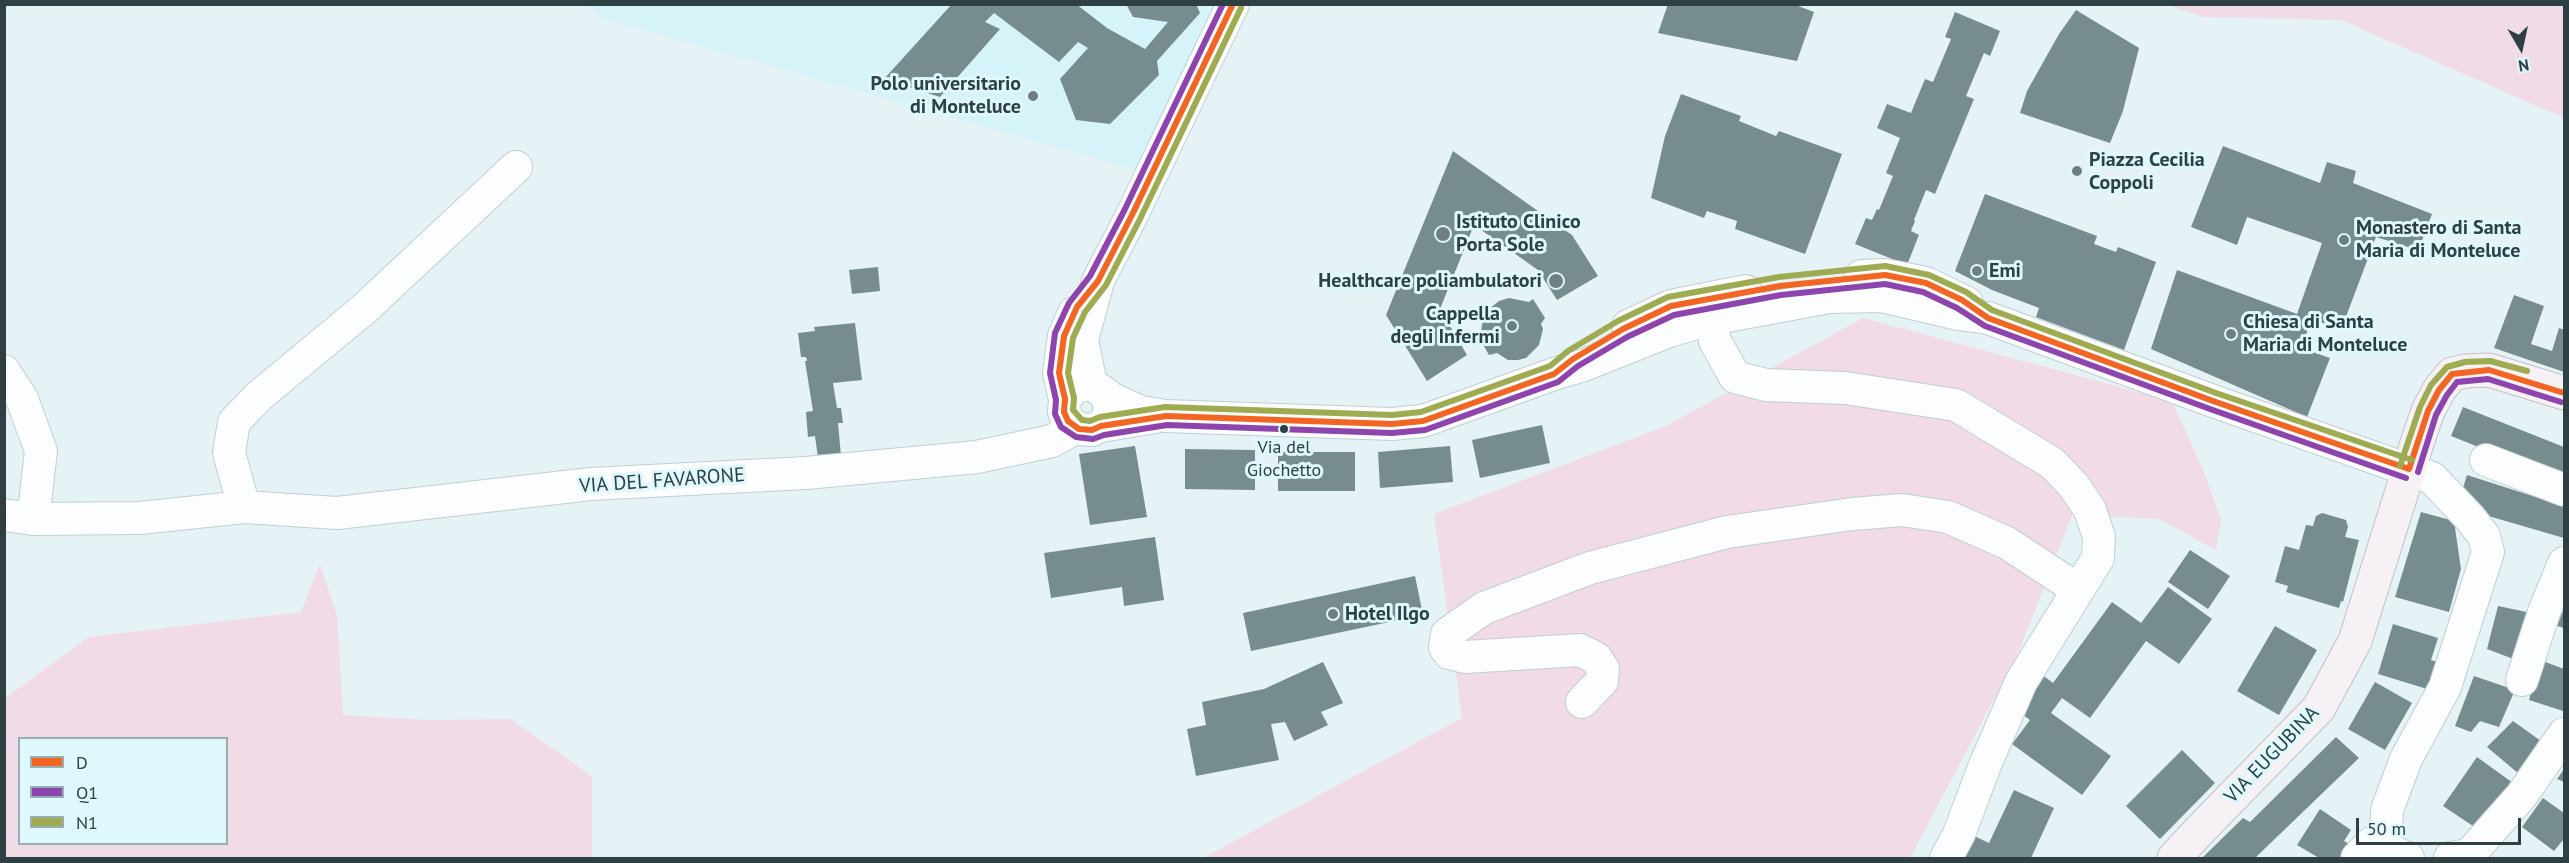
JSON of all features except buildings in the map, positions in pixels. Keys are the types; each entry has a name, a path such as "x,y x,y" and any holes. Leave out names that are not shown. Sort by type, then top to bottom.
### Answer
{"main road":[{"name":"VIA EUGUBINA","path":"2174,858 2319,708 2355,641 2428,411 2439,390 2452,374 2489,370 2565,393"}],"street":[{"path":"1233,4 1098,281 1082,340 1088,407 1166,416 1392,424 1423,421 1584,365 1672,330 1711,319 1829,297 1881,296 1958,314 1988,318 2212,401 2432,478 2484,536 2488,552 2445,687 2406,759 2387,810 2386,834 2389,851 2408,858"},
{"path":"244,507 229,453 234,422 259,396 363,310 516,167"},
{"path":"1554,374 1623,329 1671,306 1711,297 1815,281 1885,275 1926,283 1962,300 1988,318"},
{"path":"1711,319 1715,341 1736,377 1766,385 1845,388 1956,405 2052,463 2074,486 2090,510 2099,537 2098,558 2021,682 1985,765 1959,834 1946,858"},
{"path":"4,371 22,399 41,451 19,517"},
{"name":"VIA DEL FAVARONE","path":"19,517 140,518 244,507 337,513 591,484 806,473 977,457 1052,441 1088,407"},
{"path":"2486,460 2565,490"},
{"path":"1581,702 1602,681 1603,669 1596,658 1580,650 1465,657 1449,653 1445,647 1447,634 1484,608 1590,568 1727,532 1852,514 1902,510 1948,517 2007,543 2077,589"},
{"path":"2522,680 2544,612 2565,563"},
{"path":"2450,858 2469,855 2522,795 2565,734"},
{"path":"2357,858 2369,845 2386,834"}],"shaded area":[{"name":"Polo universitario di Monteluce","path":"588,5 1233,5 1151,174 602,18"},
{"path":"2167,5 2564,5 2564,118 2341,20 2203,17"},
{"path":"1863,318 2172,401 2204,472 2221,520 2216,550 2159,519 2072,515 2018,654 1910,858 1203,858 1462,718 1434,514 1666,426"},
{"path":"320,564 337,615 343,715 426,720 510,719 592,776 592,858 5,858 5,698 89,637 301,612"}],"transit line":[{"name":"Q1","path":"1223,4 1124,211 1090,276 1069,303 1055,333 1050,373 1056,400 1055,414 1061,427 1076,437 1093,439 1104,435 1167,425 1392,433 1425,430 1558,382 1578,366 1627,337 1674,315 1781,295 1885,284 1923,292 1957,308 1985,326 2406,478"},
{"name":"D","path":"1233,4 1132,215 1098,281 1077,307 1064,336 1059,373 1065,399 1064,412 1068,421 1079,429 1092,430 1101,426 1166,416 1392,424 1423,421 1554,374 1573,359 1623,329 1671,306 1780,286 1885,275 1926,283 1962,300 1988,318 2213,401 2409,469"},
{"name":"N1","path":"1241,8 1140,219 1106,285 1085,312 1073,338 1068,373 1074,398 1073,410 1082,420 1090,421 1100,417 1165,407 1392,415 1421,412 1550,366 1568,351 1618,321 1668,297 1779,277 1885,266 1929,275 1966,292 1992,310 2216,393 2412,460"},
{"name":"N1","path":"2400,466 2420,407 2431,385 2447,367 2465,362 2490,361 2527,371"},
{"name":"D","path":"2409,469 2428,411 2439,390 2452,374 2489,370 2564,393"},
{"name":"Q1","path":"2418,472 2436,415 2457,382 2488,379 2561,402"}],"place":[{"name":"Polo universitario di Monteluce","path":"1033,96"},
{"name":"Piazza Cecilia Coppoli","path":"2077,171"},
{"name":"Istituto Clinico Porta Sole","path":"1443,234"},
{"name":"Monastero di Santa Maria di Monteluce","path":"2344,240"},
{"name":"Emi","path":"1977,271"},
{"name":"Healthcare poliambulatori","path":"1556,281"},
{"name":"Cappella degli Infermi","path":"1512,326"},
{"name":"Chiesa di Santa Maria di Monteluce","path":"2231,334"},
{"name":"Via del Giochetto","path":"1284,429"},
{"name":"Hotel Ilgo","path":"1333,614"}]}
